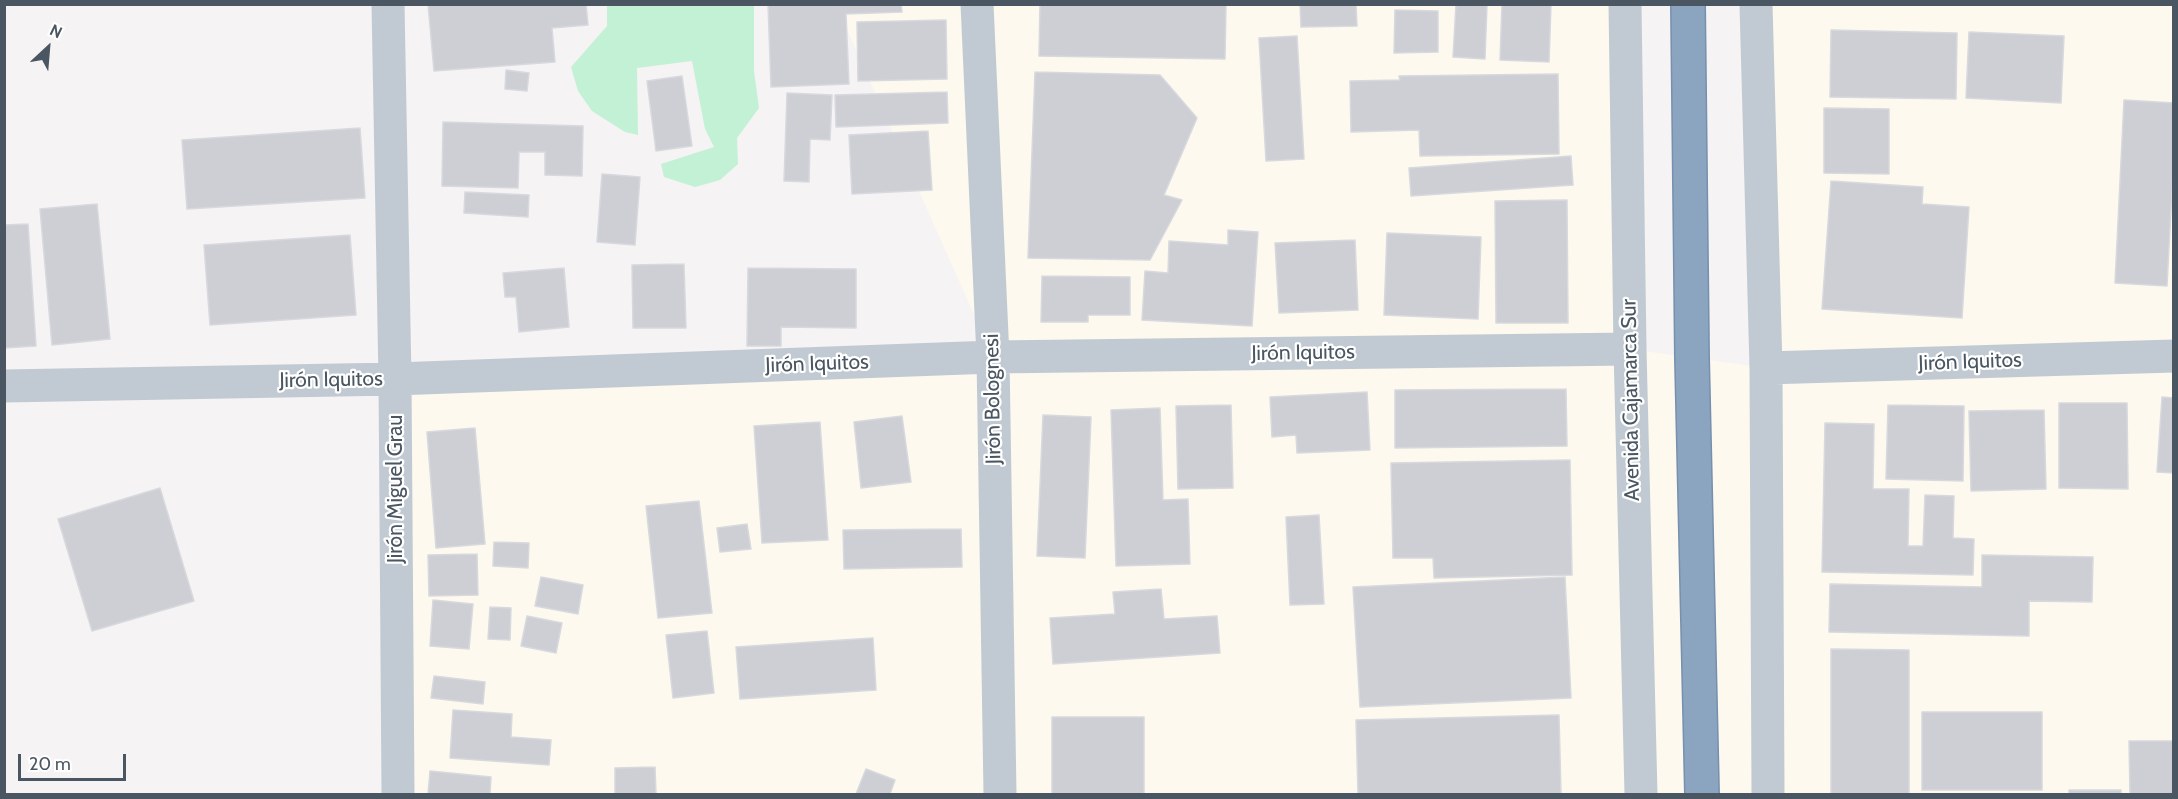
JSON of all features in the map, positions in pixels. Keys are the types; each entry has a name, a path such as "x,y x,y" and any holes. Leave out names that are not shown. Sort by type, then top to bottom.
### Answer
{"highway":[{"path":"1688,4 1692,370 1702,795"}],"street":[{"name":"Jirón Miguel Grau","path":"388,4 395,379 398,795"},
{"name":"Jirón Bolognesi","path":"977,4 993,357 1000,795"},
{"name":"Avenida Cajamarca Sur","path":"1625,4 1630,350 1641,795"},
{"path":"1756,4 1766,368 1768,795"},
{"name":"Jirón Iquitos","path":"4,386 395,379 993,357 1630,350"},
{"name":"Jirón Iquitos","path":"1766,368 2174,356"}],"shaded area":[{"path":"836,5 1626,5 1630,349 1766,368 1763,5 2173,5 2173,794 398,794 395,379 993,357"}],"green space":[{"path":"607,5 754,5 754,71 759,108 737,138 738,164 720,180 695,187 664,177 661,164 714,147 705,129 692,61 637,68 638,135 625,132 592,111 578,91 571,67 607,26"}],"building":[{"path":"428,4 586,4 588,25 552,28 555,62 434,71"},
{"path":"768,4 901,4 902,12 846,14 849,84 771,87"},
{"path":"1040,4 1226,4 1225,59 1039,56"},
{"path":"1300,4 1356,4 1357,26 1301,27"},
{"path":"1456,4 1487,5 1485,59 1453,57"},
{"path":"1502,4 1551,4 1549,62 1500,60"},
{"path":"1395,10 1438,11 1438,52 1394,53"},
{"path":"946,20 947,79 858,81 857,22"},
{"path":"1831,30 1957,33 1956,99 1830,97"},
{"path":"1969,32 2064,36 2061,103 1966,98"},
{"path":"1297,36 1304,159 1266,161 1259,38"},
{"path":"506,70 529,73 527,91 505,89"},
{"path":"1035,72 1160,75 1197,118 1164,195 1182,200 1150,260 1028,258"},
{"path":"1558,74 1559,154 1420,156 1419,130 1351,132 1350,81 1400,80 1399,76"},
{"path":"682,76 692,146 656,151 647,81"},
{"path":"947,92 948,123 836,127 835,95"},
{"path":"787,93 832,95 830,140 810,139 809,182 784,181"},
{"path":"2124,100 2174,103 2174,151 2167,286 2115,283"},
{"path":"1824,108 1889,109 1889,174 1824,173"},
{"path":"443,122 583,126 582,176 545,175 545,152 519,152 518,188 442,186"},
{"path":"360,128 365,198 187,209 182,140"},
{"path":"928,131 932,190 852,194 849,135"},
{"path":"1571,156 1573,185 1411,196 1409,168"},
{"path":"602,174 640,177 635,245 597,242"},
{"path":"1831,181 1923,187 1922,204 1969,207 1962,318 1822,309"},
{"path":"465,192 529,195 528,217 464,213"},
{"path":"1567,200 1568,323 1496,323 1495,201"},
{"path":"97,204 110,339 52,345 40,209"},
{"path":"28,224 36,346 4,348 4,225"},
{"path":"1228,230 1258,232 1252,326 1142,320 1145,271 1168,273 1169,241 1228,245"},
{"path":"1387,233 1481,237 1478,319 1384,315"},
{"path":"350,235 356,315 210,325 204,245"},
{"path":"1355,240 1358,310 1279,313 1275,243"},
{"path":"684,264 686,328 633,328 632,265"},
{"path":"564,268 569,327 519,332 516,297 505,297 503,273"},
{"path":"748,268 856,269 856,328 781,327 781,346 747,346"},
{"path":"1042,276 1130,277 1130,315 1088,315 1088,322 1041,322"},
{"path":"1566,389 1567,446 1395,448 1395,390"},
{"path":"1367,392 1370,450 1297,453 1296,435 1272,437 1270,397"},
{"path":"2162,397 2174,398 2174,473 2157,472"},
{"path":"2059,403 2127,403 2128,489 2059,488"},
{"path":"1231,405 1233,488 1178,489 1176,406"},
{"path":"1888,405 1964,406 1963,481 1886,479"},
{"path":"1160,408 1163,500 1188,499 1190,564 1116,566 1111,410"},
{"path":"2044,410 2046,489 1971,491 1969,411"},
{"path":"1043,415 1091,417 1085,558 1037,556"},
{"path":"902,416 911,482 861,488 854,422"},
{"path":"820,422 828,540 762,543 754,426"},
{"path":"1825,423 1874,424 1873,489 1909,489 1908,546 1923,546 1925,495 1954,496 1953,538 1974,539 1973,575 1822,572"},
{"path":"475,428 485,544 436,548 427,432"},
{"path":"1570,460 1572,575 1434,578 1433,558 1393,558 1391,463"},
{"path":"160,488 194,601 92,631 58,519"},
{"path":"699,501 712,613 658,618 646,506"},
{"path":"1319,515 1324,604 1290,605 1286,517"},
{"path":"747,524 751,549 720,552 717,528"},
{"path":"961,529 962,567 844,569 843,530"},
{"path":"494,542 529,543 528,568 493,566"},
{"path":"477,554 478,595 429,596 428,555"},
{"path":"1982,555 2093,557 2092,602 2029,601 2029,636 1829,632 1830,584 1982,587"},
{"path":"541,577 583,585 578,614 535,606"},
{"path":"1565,577 1571,698 1360,707 1353,587"},
{"path":"1161,589 1164,619 1217,616 1220,653 1053,664 1050,618 1115,614 1113,592"},
{"path":"433,600 473,604 469,649 430,646"},
{"path":"490,607 511,608 510,640 488,639"},
{"path":"527,616 562,623 556,653 521,646"},
{"path":"707,631 714,693 673,698 666,635"},
{"path":"873,638 876,690 740,699 736,647"},
{"path":"1831,649 1909,650 1909,794 1831,794"},
{"path":"434,676 485,682 483,704 431,698"},
{"path":"453,710 512,714 511,737 551,740 549,765 450,758"},
{"path":"1922,712 2042,712 2042,790 1922,790"},
{"path":"1559,715 1561,794 1358,794 1356,720"},
{"path":"1052,717 1144,717 1144,794 1052,794"},
{"path":"2129,741 2174,741 2174,794 2130,794"},
{"path":"655,767 656,794 615,794 615,768"},
{"path":"866,769 895,780 890,794 856,794"},
{"path":"430,771 491,777 490,794 428,794"},
{"path":"2069,790 2121,790 2121,794 2069,794"}]}
